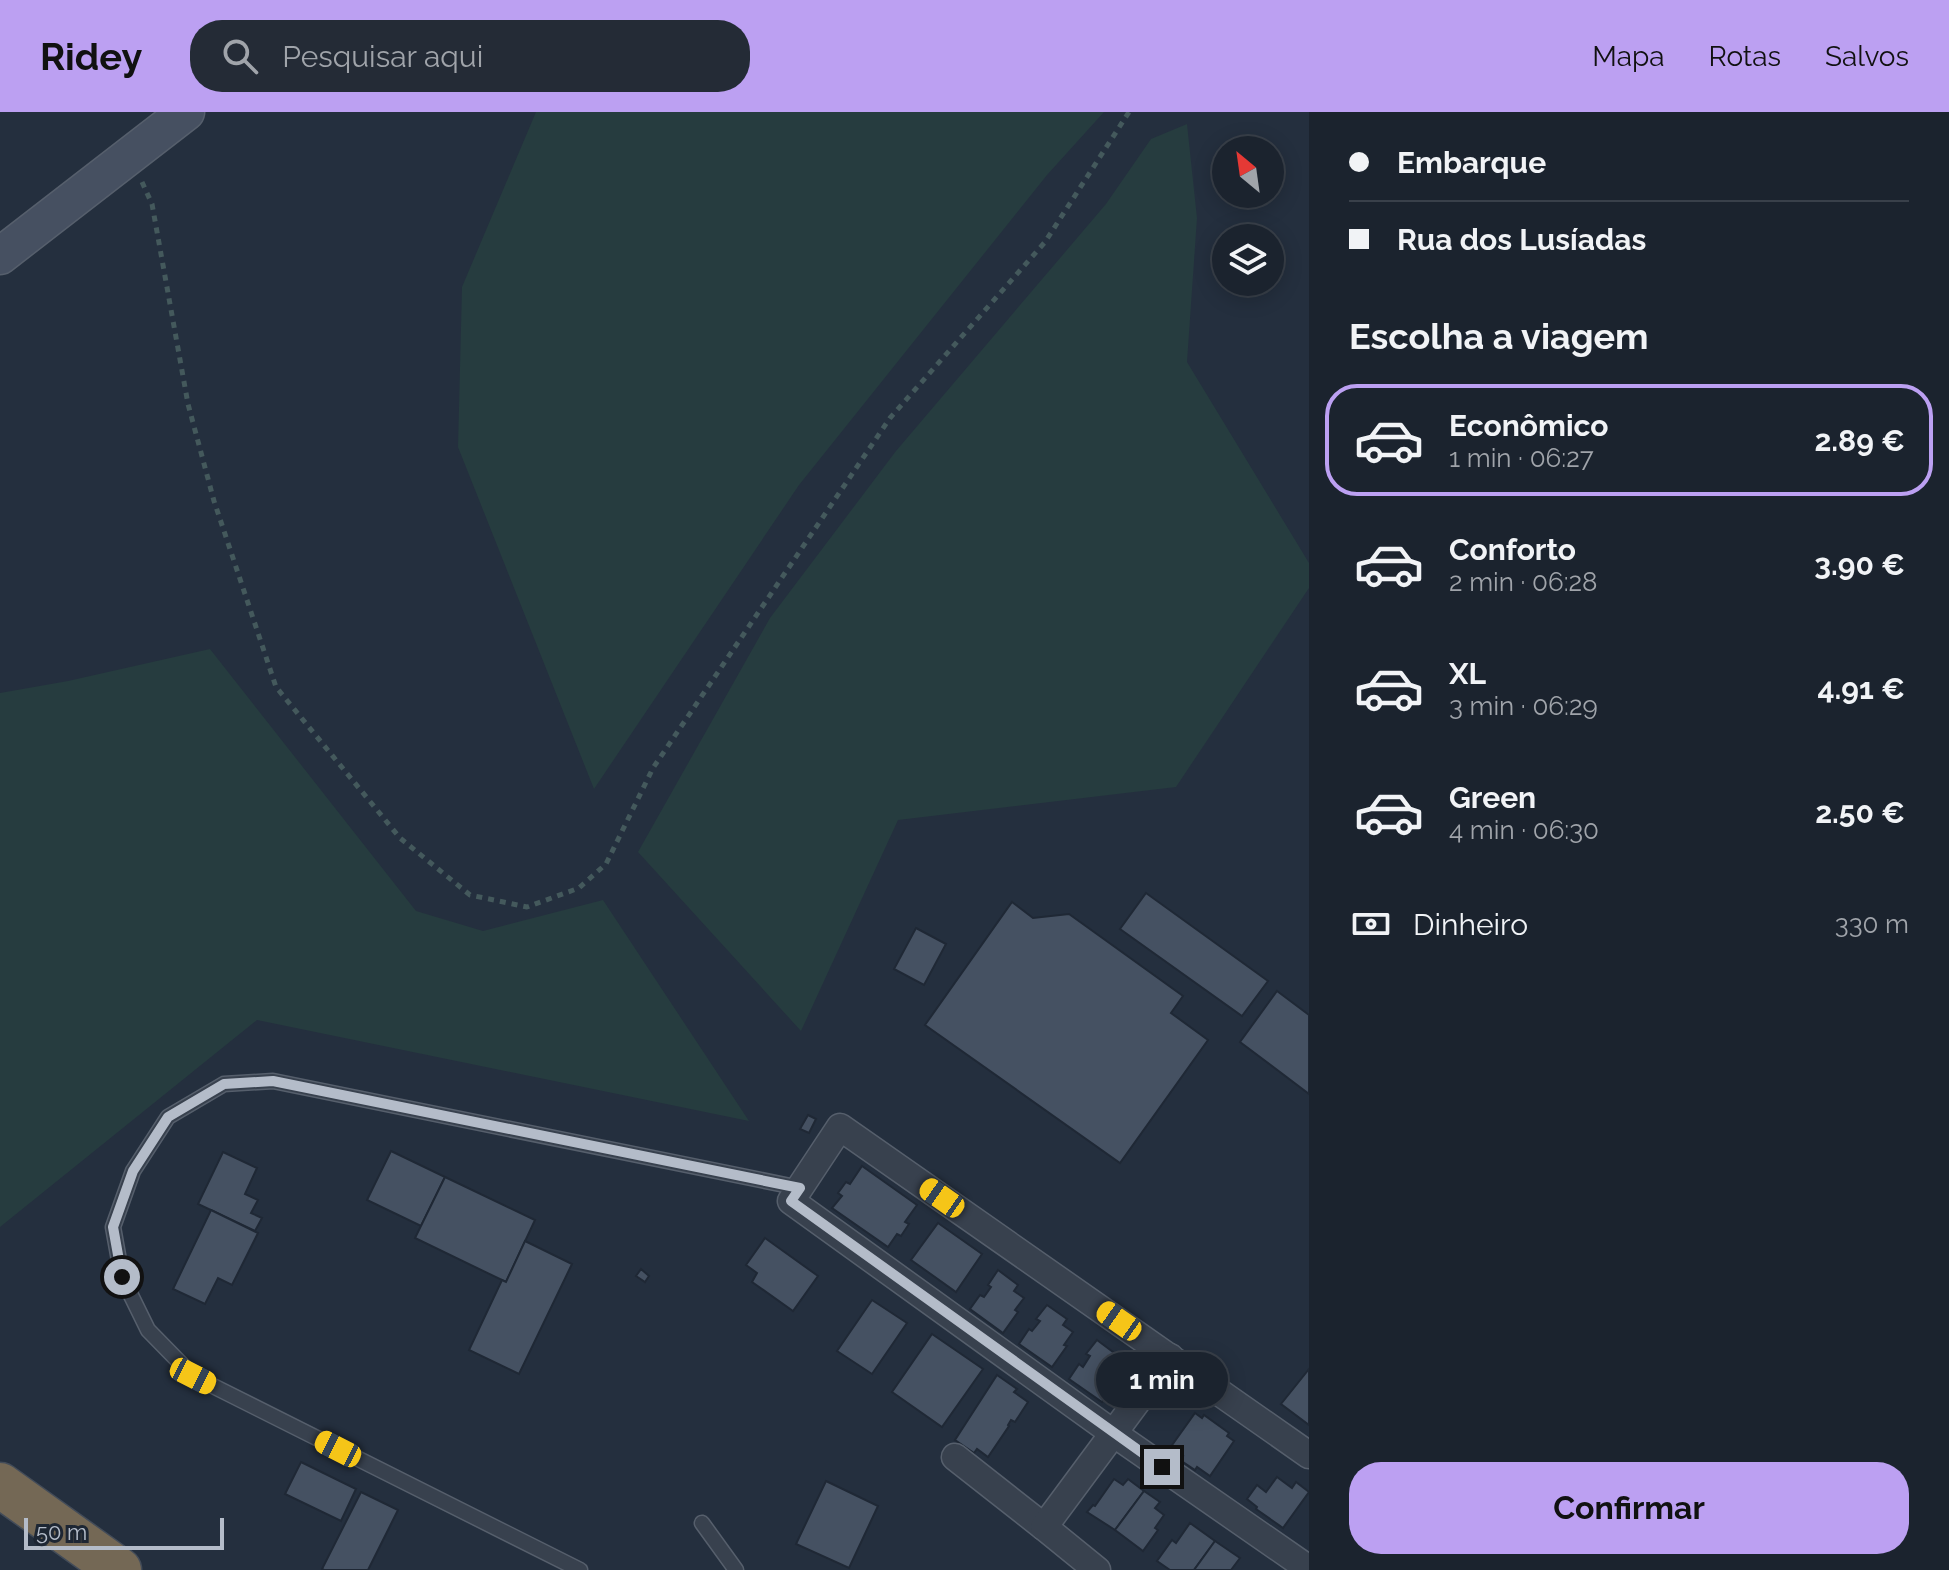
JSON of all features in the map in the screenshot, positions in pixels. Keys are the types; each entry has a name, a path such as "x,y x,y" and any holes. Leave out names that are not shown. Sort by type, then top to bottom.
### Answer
{"highway":[{"path":"0,1485 119,1570"}],"street":[{"path":"0,256 186,112"},
{"path":"1309,1455 840,1127 795,1195 1113,1433 1309,1569"},
{"path":"1044,1527 1170,1357"},
{"path":"955,1457 1097,1570"}],"lane":[{"path":"580,1570 193,1376 148,1330 122,1277 113,1227 133,1171 168,1117 224,1084 273,1081 795,1195"},
{"path":"702,1523 736,1570"}],"path":[{"path":"130,156 152,204 188,404 214,501 276,687 400,838 470,895 527,907 579,888 606,864 653,768 890,418 1045,242 1129,112"}],"green space":[{"path":"536,112 1104,112 1047,175 799,485 594,789 458,447 462,287"},
{"path":"1187,124 1197,218 1187,362 1309,563 1309,588 1176,787 898,820 801,1031 638,852 770,618 896,451 1106,204 1151,139"},
{"path":"210,649 416,911 483,931 603,900 749,1121 257,1020 0,1227 0,693"}],"building":[{"path":"1146,893 1268,981 1242,1016 1120,929"},
{"path":"1012,902 1033,918 1069,914 1183,996 1171,1013 1208,1040 1120,1163 925,1025"},
{"path":"916,928 946,944 924,985 894,969"},
{"path":"1277,991 1309,1015 1309,1094 1240,1042"},
{"path":"808,1115 816,1119 809,1133 800,1129"},
{"path":"391,1151 445,1177 421,1226 367,1200"},
{"path":"223,1152 257,1168 245,1194 258,1200 251,1213 262,1218 255,1231 198,1204"},
{"path":"862,1166 917,1205 905,1222 909,1224 901,1236 897,1234 888,1247 832,1208 842,1196 838,1193 846,1182 850,1184"},
{"path":"445,1177 535,1220 506,1282 415,1238"},
{"path":"211,1210 258,1233 232,1285 218,1278 205,1304 173,1289"},
{"path":"938,1223 982,1254 956,1292 911,1260"},
{"path":"765,1238 818,1276 793,1311 752,1282 757,1273 746,1265"},
{"path":"525,1241 572,1264 519,1374 469,1350 502,1280 506,1282"},
{"path":"641,1269 649,1276 645,1282 636,1276"},
{"path":"998,1270 1018,1285 1014,1291 1024,1298 1003,1333 970,1309 980,1295 984,1297"},
{"path":"872,1300 907,1323 872,1374 837,1351"},
{"path":"1047,1305 1067,1319 1063,1325 1073,1332 1052,1367 1019,1344 1029,1329 1032,1331 1040,1321 1036,1319"},
{"path":"932,1334 983,1369 942,1427 892,1392"},
{"path":"1097,1340 1117,1355 1113,1360 1123,1367 1102,1402 1069,1379 1079,1364 1083,1367 1090,1356 1086,1354"},
{"path":"1309,1369 1309,1425 1281,1404"},
{"path":"997,1375 1017,1389 1014,1392 1028,1402 1015,1422 1011,1420 988,1457 977,1449 974,1453 955,1440"},
{"path":"1195,1413 1202,1418 1204,1415 1229,1433 1227,1436 1234,1441 1210,1476 1180,1460 1183,1456 1170,1448"},
{"path":"301,1462 356,1489 341,1521 285,1494"},
{"path":"1277,1477 1292,1488 1296,1482 1309,1492 1283,1528 1247,1499 1257,1485 1266,1492"},
{"path":"1114,1479 1123,1485 1128,1479 1144,1491 1115,1530 1087,1512"},
{"path":"826,1481 878,1506 849,1568 796,1544"},
{"path":"1144,1491 1160,1502 1155,1508 1164,1515 1143,1551 1115,1530"},
{"path":"361,1492 398,1510 368,1570 324,1570 322,1569"},
{"path":"1190,1523 1215,1541 1194,1570 1170,1570 1157,1561 1172,1540 1176,1543"},
{"path":"1215,1541 1240,1558 1231,1570 1194,1570"}],"route":[{"path":"122,1277 113,1227 133,1171 168,1117 224,1084 273,1081 800,1188 791,1201 1162,1467"}]}
